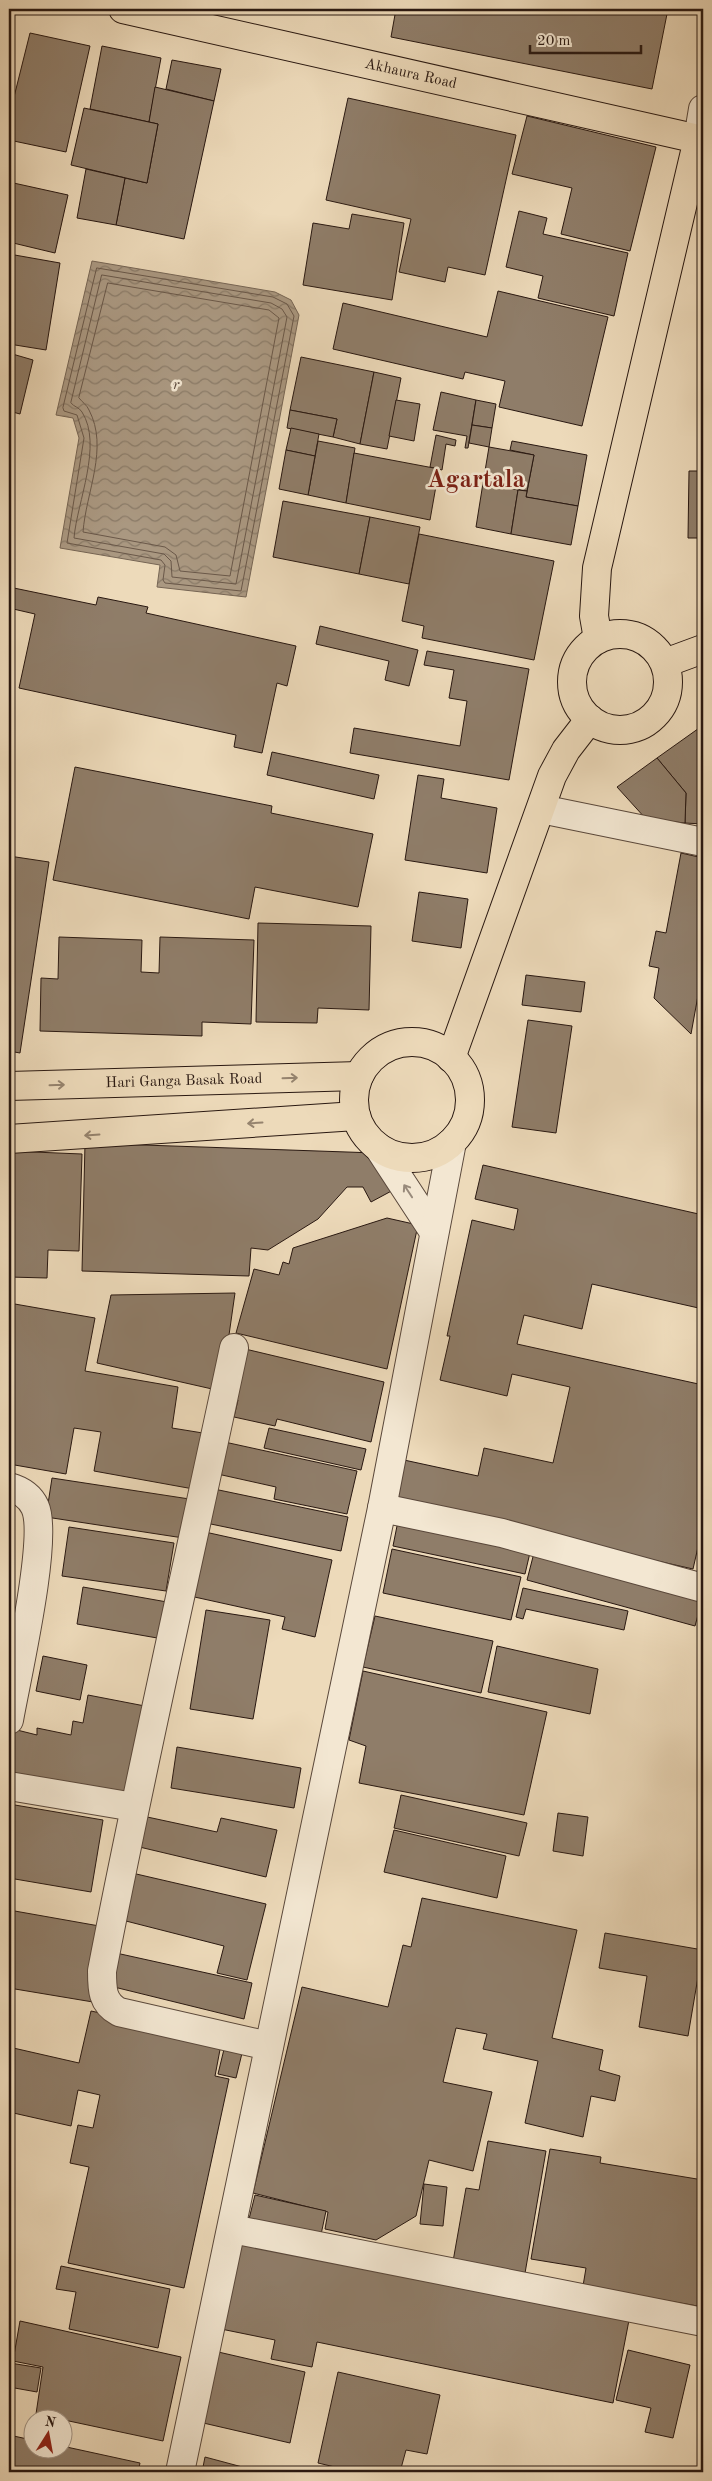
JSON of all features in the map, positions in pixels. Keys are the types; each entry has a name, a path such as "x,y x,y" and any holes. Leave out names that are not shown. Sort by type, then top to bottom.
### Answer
{"main road":[{"name":"Akhaura Road","path":"123,9 701,139"},
{"path":"598,639 594,616 597,568 701,139"},
{"path":"629,634 644,640 656,650 665,663 668,678 667,694 660,709 650,720 636,727 620,730 604,727 590,719 580,708 573,693 572,677 581,655 598,639 613,635 629,634"},
{"path":"665,663 703,649"},
{"path":"451,1058 552,776 566,750 590,719"},
{"path":"418,1042 437,1047 451,1058 463,1073 469,1090 469,1109 464,1127 452,1142 437,1152 418,1158 397,1156 379,1148 364,1134 356,1116 354,1095 359,1076 369,1060 383,1050 400,1043 418,1042"},
{"name":"Hari Ganga Basak Road","path":"9,1086 359,1076"},
{"path":"9,1139 356,1116"}],"street":[{"path":"701,139 703,109"},
{"path":"541,809 703,842"},
{"path":"180,2472 382,1508 452,1142"},
{"path":"379,1148 434,1232"},
{"path":"234,1348 169,1655 134,1808 102,1971 102,1992 109,2007 119,2012 269,2046"},
{"path":"9,1487 22,1490 35,1507 39,1534 31,1596 9,1720"},
{"path":"382,1508 502,1533 703,1588"},
{"path":"9,1786 134,1808"},
{"path":"232,2229 703,2322"}],"water":[{"name":"r","path":"92,261 275,292 291,300 299,315 246,597 157,587 160,565 60,548 79,438 73,418 56,415"},
{"path":"703,2431 703,2472 698,2472"}],"building":[{"path":"396,9 668,9 652,89 391,37"},
{"path":"30,33 90,46 66,152 9,140 9,117"},
{"path":"102,46 161,58 149,122 90,109"},
{"path":"172,60 221,69 214,101 166,89"},
{"path":"155,87 214,101 184,239 116,225 125,178 147,183 158,124 149,122"},
{"path":"348,98 516,135 485,275 448,267 445,282 399,272 411,219 326,200"},
{"path":"84,108 158,124 147,183 71,165"},
{"path":"527,116 656,147 630,251 561,234 572,188 512,174"},
{"path":"86,169 125,178 116,225 77,218"},
{"path":"9,182 68,195 55,253 9,242"},
{"path":"519,211 547,218 543,234 628,253 614,316 538,298 543,276 506,267"},
{"path":"352,214 404,223 392,300 303,285 313,223 349,229"},
{"path":"9,254 60,263 46,350 9,344"},
{"path":"498,291 608,317 582,426 499,407 505,381 465,372 463,379 333,349 343,303 487,337"},
{"path":"9,353 33,360 20,414 9,411"},
{"path":"301,357 374,372 360,444 333,437 337,419 290,410"},
{"path":"374,372 401,378 387,449 360,444"},
{"path":"441,392 476,400 468,448 465,448 467,436 433,430"},
{"path":"702,392 703,556 701,538 688,538 689,471 700,471"},
{"path":"396,400 420,404 414,441 389,436"},
{"path":"476,400 496,404 492,428 472,425"},
{"path":"290,410 337,419 333,437 287,428"},
{"path":"472,425 492,428 489,447 469,443"},
{"path":"291,428 319,434 315,456 286,450"},
{"path":"436,435 456,440 455,446 446,444 442,470 430,467"},
{"path":"318,441 355,448 346,503 308,495"},
{"path":"512,441 587,455 578,506 526,497 534,455 510,450"},
{"path":"489,447 534,455 527,491 483,483"},
{"path":"286,450 315,456 308,495 279,489"},
{"path":"354,453 439,469 430,520 346,503"},
{"path":"483,483 518,490 511,534 476,527"},
{"path":"518,490 527,491 526,497 578,506 571,545 511,534"},
{"path":"283,501 370,517 359,574 273,557"},
{"path":"370,517 420,527 409,584 359,574"},
{"path":"419,534 554,561 534,660 422,638 424,626 402,621"},
{"path":"9,587 96,605 98,597 148,607 146,613 296,646 287,686 277,683 262,753 234,747 236,735 19,688 35,614 9,608"},
{"path":"320,626 418,650 409,686 385,680 389,661 316,644"},
{"path":"427,651 529,669 509,780 350,753 354,728 460,746 467,701 449,698 454,670 424,665"},
{"path":"702,726 703,824 685,823 686,793 657,758"},
{"path":"272,752 379,775 374,799 267,775"},
{"path":"657,758 686,793 685,823 646,819 617,787"},
{"path":"75,767 272,806 271,813 373,834 358,907 255,887 249,919 53,880"},
{"path":"418,775 444,779 441,798 497,808 487,873 405,860"},
{"path":"681,853 703,858 703,968 691,1034 654,998 659,968 649,966 656,931 666,933"},
{"path":"9,856 49,862 20,1053 9,1051"},
{"path":"419,892 468,899 461,948 412,941"},
{"path":"258,923 371,926 369,1010 318,1008 317,1023 256,1022"},
{"path":"59,937 142,940 141,972 159,973 160,937 254,940 251,1024 202,1022 202,1036 40,1031 41,978 58,979"},
{"path":"526,975 585,982 581,1012 522,1005"},
{"path":"528,1020 572,1026 556,1133 512,1127"},
{"path":"85,1143 376,1153 397,1188 371,1202 363,1187 347,1187 318,1219 268,1250 251,1248 249,1276 82,1271"},
{"path":"9,1151 82,1154 79,1251 48,1250 47,1278 9,1277"},
{"path":"483,1165 703,1215 703,1309 592,1284 582,1329 524,1315 517,1344 703,1385 703,1525 693,1569 394,1502 404,1460 478,1476 484,1448 553,1463 570,1387 512,1374 507,1396 440,1380 450,1336 447,1336 472,1220 514,1230 518,1209 475,1199"},
{"path":"387,1218 418,1225 387,1369 236,1333 254,1269 279,1275 283,1262 289,1264 293,1248"},
{"path":"235,1293 221,1391 97,1363 111,1295"},
{"path":"9,1303 95,1318 85,1371 178,1387 172,1428 209,1434 199,1490 94,1471 101,1432 74,1428 66,1474 9,1464"},
{"path":"241,1348 384,1382 371,1442 277,1419 275,1426 234,1417 238,1400 229,1399"},
{"path":"269,1428 366,1449 361,1470 264,1448"},
{"path":"220,1441 357,1471 347,1514 274,1499 276,1487 213,1473"},
{"path":"52,1478 196,1500 190,1539 46,1517"},
{"path":"214,1489 348,1517 341,1551 206,1523"},
{"path":"399,1516 532,1544 525,1574 393,1546"},
{"path":"69,1527 174,1543 166,1591 62,1576"},
{"path":"205,1532 332,1560 315,1637 282,1629 285,1617 190,1596"},
{"path":"392,1549 521,1577 511,1620 383,1593"},
{"path":"535,1549 703,1597 695,1626 527,1580"},
{"path":"83,1587 167,1602 163,1639 77,1624"},
{"path":"523,1588 628,1611 624,1630 526,1609 523,1619 516,1617"},
{"path":"206,1610 270,1620 253,1719 190,1709"},
{"path":"375,1616 493,1641 481,1693 363,1667"},
{"path":"497,1646 598,1669 590,1714 488,1692"},
{"path":"43,1656 87,1665 80,1700 36,1691"},
{"path":"363,1671 547,1712 524,1815 359,1783 366,1746 349,1740"},
{"path":"88,1695 150,1707 130,1801 9,1779 9,1754 13,1729 37,1735 37,1728 71,1735 73,1721 83,1723"},
{"path":"177,1747 301,1768 294,1808 171,1788"},
{"path":"401,1795 527,1823 519,1856 394,1828"},
{"path":"9,1804 103,1820 91,1892 9,1878"},
{"path":"558,1813 588,1817 583,1856 553,1851"},
{"path":"138,1815 217,1832 221,1818 277,1830 266,1877 131,1845"},
{"path":"394,1830 506,1856 497,1898 384,1872"},
{"path":"132,1873 266,1904 247,1980 217,1973 224,1946 122,1920"},
{"path":"422,1898 577,1930 552,2038 603,2050 599,2070 620,2076 615,2101 591,2096 583,2137 525,2123 538,2061 483,2049 487,2034 456,2028 443,2082 492,2092 473,2171 429,2160 416,2216 376,2240 325,2229 328,2212 253,2193 302,1987 388,2007 403,1945 411,1947"},
{"path":"9,1910 105,1927 93,2002 9,1988"},
{"path":"605,1933 703,1950 703,1972 699,1971 688,2036 639,2027 647,1976 599,1968"},
{"path":"116,1953 252,1983 244,2019 110,1986"},
{"path":"91,2011 222,2039 215,2076 229,2079 184,2288 68,2263 89,2167 70,2163 78,2125 93,2128 100,2095 78,2090 71,2126 9,2112 9,2047 79,2063"},
{"path":"226,2041 244,2045 236,2078 218,2074"},
{"path":"488,2141 546,2151 524,2279 452,2267 466,2188 479,2190"},
{"path":"550,2149 601,2157 600,2163 703,2180 703,2307 583,2286 586,2268 531,2259"},
{"path":"424,2184 447,2187 443,2226 420,2224"},
{"path":"255,2195 326,2211 319,2244 247,2227"},
{"path":"9,2196 12,2197 9,2220"},
{"path":"241,2235 630,2315 613,2403 317,2342 312,2367 271,2359 275,2340 221,2329"},
{"path":"61,2266 170,2289 158,2348 69,2329 76,2292 56,2289"},
{"path":"20,2321 181,2357 163,2441 72,2422 72,2408 37,2408 43,2367 13,2361"},
{"path":"628,2350 690,2365 673,2438 645,2432 651,2408 616,2400"},
{"path":"214,2351 305,2372 290,2443 199,2422"},
{"path":"10,2363 41,2368 37,2392 9,2387"},
{"path":"338,2372 440,2395 427,2454 406,2450 400,2472 356,2472 318,2463"},
{"path":"9,2435 22,2438 22,2458 72,2458 72,2448 140,2463 138,2472 9,2472"},
{"path":"205,2457 261,2472 202,2472"}],"district":[{"name":"Agartala","path":"476,480"}]}
